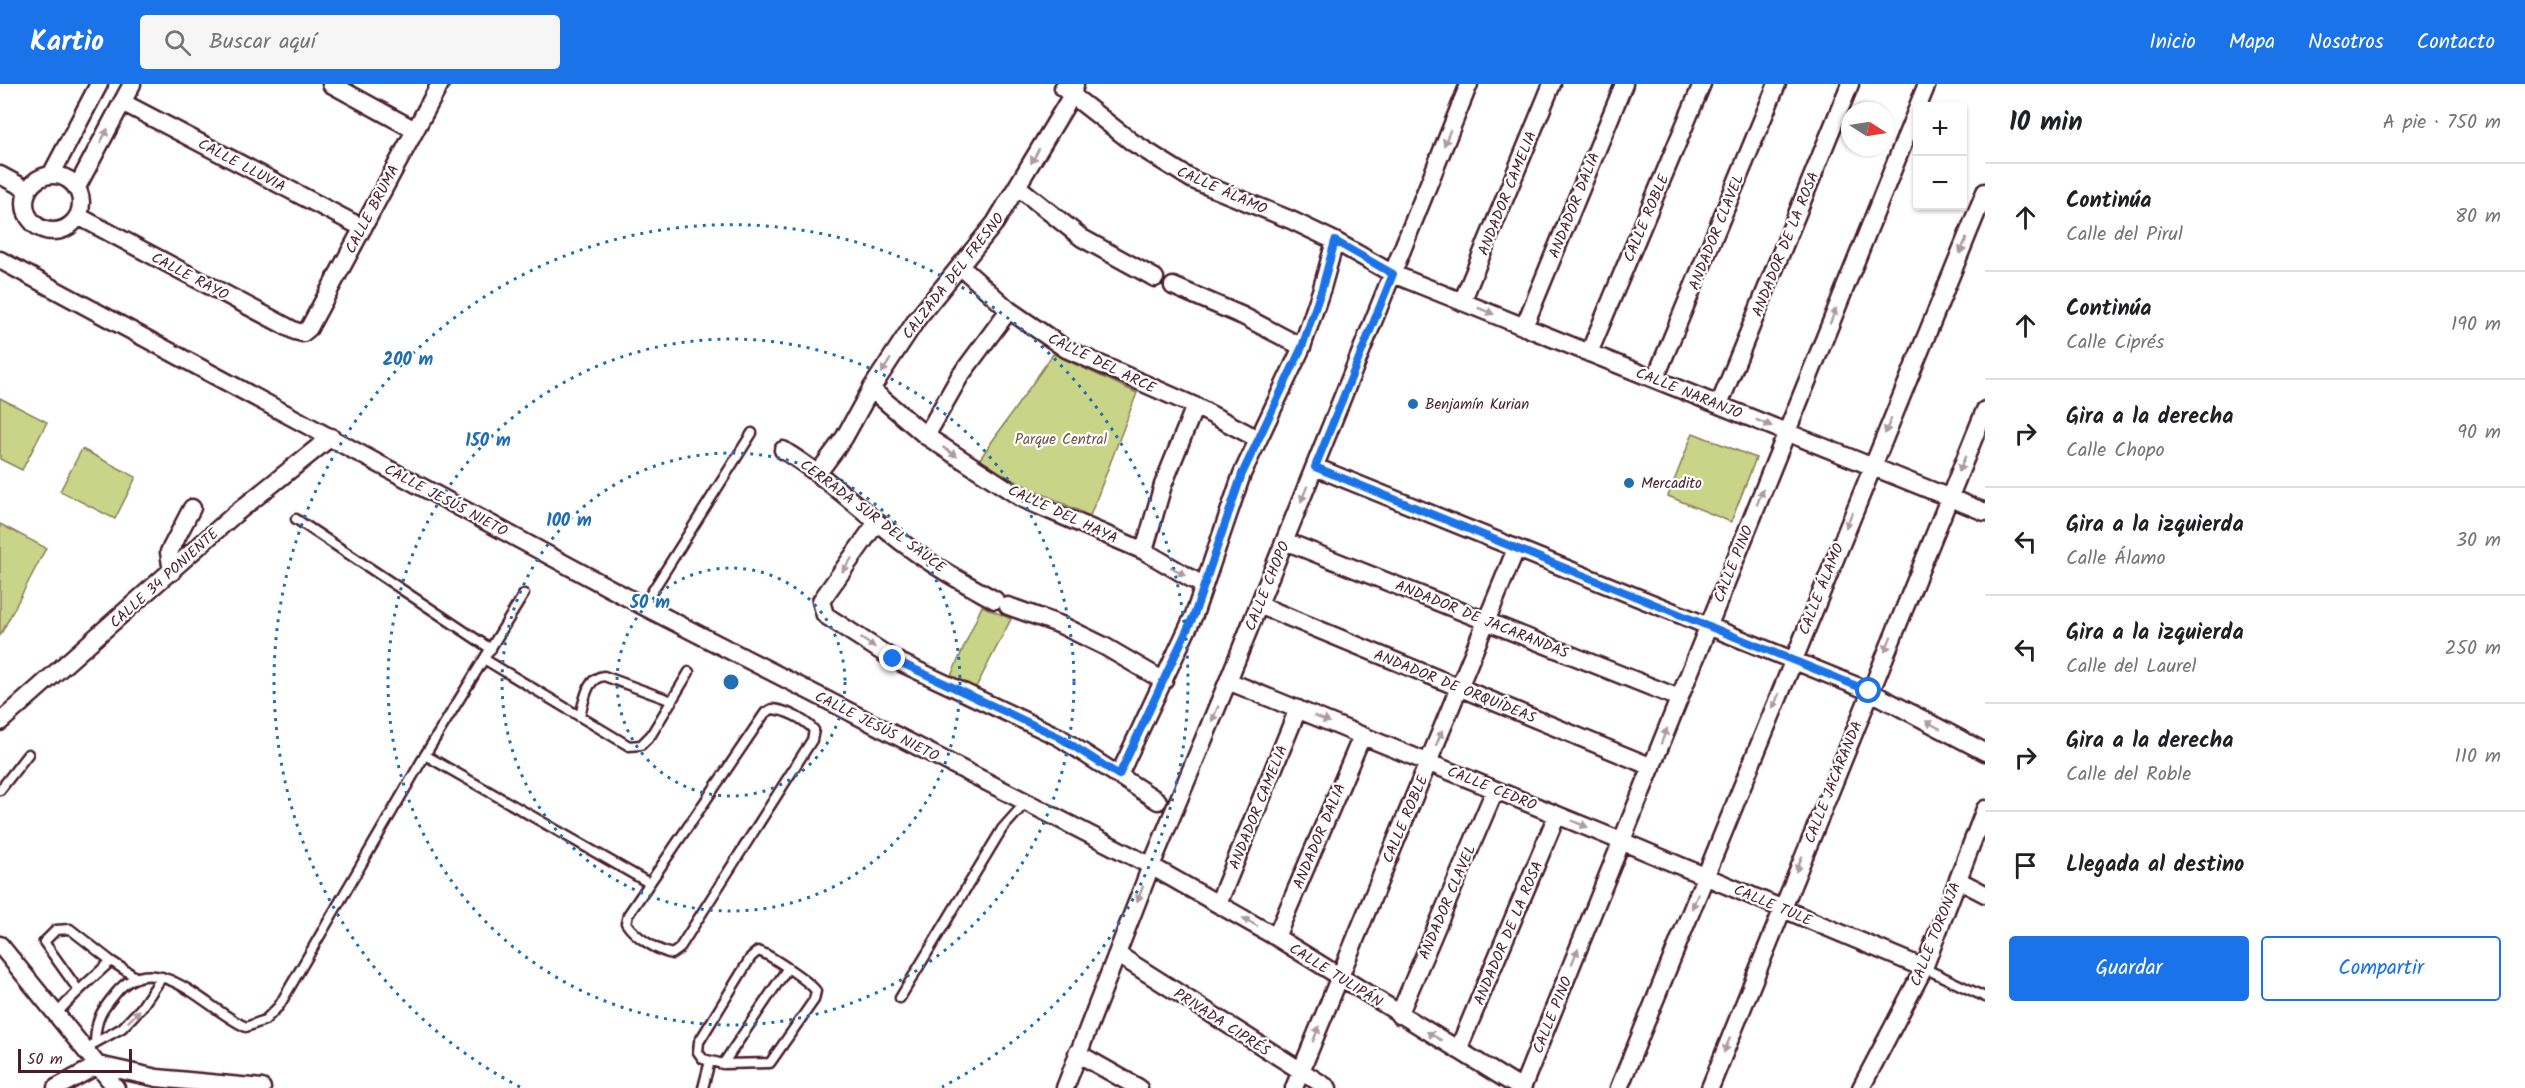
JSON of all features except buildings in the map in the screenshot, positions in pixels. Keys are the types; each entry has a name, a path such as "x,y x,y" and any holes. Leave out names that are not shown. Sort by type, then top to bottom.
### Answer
{"street":[{"path":"77,188 132,84"},
{"path":"331,84 415,130"},
{"name":"CALLE BRUMA","path":"303,333 309,328 440,84"},
{"name":"CALLE CHOPO","path":"1065,1088 1151,866 1469,84"},
{"name":"ANDADOR CAMELIA","path":"1462,302 1552,84"},
{"name":"ANDADOR DALIA","path":"1524,327 1624,84"},
{"name":"CALLE ROBLE","path":"1589,353 1702,84"},
{"name":"ANDADOR CLAVEL","path":"1655,379 1777,84"},
{"name":"ANDADOR DE LA ROSA","path":"1719,405 1850,84"},
{"name":"CALLE PINO","path":"1920,102 1927,84"},
{"path":"51,175 94,86"},
{"name":"CALLE ÁLAMO","path":"1067,91 1132,142 1193,180 1335,241 1393,274"},
{"name":"CALZADA DEL FRESNO","path":"818,473 844,438 917,319 995,223 1018,188 1067,91"},
{"name":"CALLE LLUVIA","path":"122,102 363,228"},
{"name":"CALLE PINO","path":"1521,1088 1913,119"},
{"path":"0,175 28,190"},
{"path":"51,175 65,178 77,188 81,204 78,216 69,227 60,231 42,229 34,224 25,208 28,190 38,179 51,175"},
{"path":"1018,188 1082,238 1155,278"},
{"name":"CALLE ÁLAMO","path":"1618,1088 1985,192"},
{"name":"CALLE RAYO","path":"78,216 295,331 303,333"},
{"path":"1119,775 1194,615 1226,514 1258,439 1302,347 1335,241"},
{"name":"CALLE JESÚS NIETO","path":"0,260 643,606 1151,866"},
{"name":"CALLE DEL ARCE","path":"960,266 1009,310 1066,349 1195,406 1258,439"},
{"name":"CALLE NARANJO","path":"1393,274 1985,512"},
{"path":"1173,286 1243,316 1302,347"},
{"path":"926,436 960,376 1009,310"},
{"name":"CALLE DEL HAYA","path":"872,389 926,436 1023,499 1144,551 1204,586"},
{"path":"1144,551 1163,485 1195,406"},
{"name":"CALLE JACARANDA","path":"1710,1088 1869,691 1985,410"},
{"name":"CALLE 34 PONIENTE","path":"0,722 235,514 331,437"},
{"name":"CERRADA SUR DEL SAUCE","path":"783,450 818,473 877,522 945,572 1002,603 1072,630 1164,681"},
{"path":"1315,467 1869,691 1985,752"},
{"path":"172,572 170,552 192,508"},
{"path":"877,522 821,601 825,615 893,659 1059,737 1158,801"},
{"name":"ANDADOR DE JACARANDAS","path":"1285,541 1679,698"},
{"name":"CALLE ROBLE","path":"1297,1080 1516,549"},
{"name":"ANDADOR DE ORQUÍDEAS","path":"1259,605 1652,767"},
{"name":"CALLE CEDRO","path":"1228,681 1621,841"},
{"name":"ANDADOR CAMELIA","path":"1218,904 1298,710"},
{"name":"ANDADOR DALIA","path":"1276,937 1362,736"},
{"name":"ANDADOR CLAVEL","path":"1399,1015 1495,790"},
{"name":"CALLE TORONJA","path":"1861,1088 1924,969 1985,809"},
{"name":"ANDADOR DE LA ROSA","path":"1458,1050 1557,815"},
{"name":"CALLE TULE","path":"1621,841 1924,969"},
{"name":"CALLE TULIPÁN","path":"1151,866 1276,937 1399,1015 1521,1088"},
{"path":"1958,880 1985,894"},
{"path":"0,945 56,1015 90,1046 98,1065 116,1088"},
{"name":"PRIVADA CIPRÉS","path":"1117,954 1297,1080 1328,1088"},
{"path":"1077,1053 1139,1088"},
{"path":"56,1088 98,1065 157,1078 262,1088"}],"lane":[{"path":"643,606 752,433"},
{"path":"296,519 491,649"},
{"path":"90,1046 100,1012 120,987 137,978 162,977 184,987 232,1021 246,1027 265,1020 279,1006 425,755 524,594"},
{"path":"484,659 629,746 641,745 651,735 689,672"},
{"path":"580,715 590,682 596,677 604,676 672,701"},
{"path":"772,709 780,710 808,723 814,730 812,740 679,949 672,954 663,952 631,931 626,923 628,915 649,883 765,713 772,709"},
{"path":"0,790 28,754"},
{"path":"425,755 649,883"},
{"path":"900,998 1002,829 1026,802"},
{"path":"79,991 44,942 56,930 70,929 137,978"},
{"path":"758,951 767,953 811,984 816,991 814,1000 774,1059 765,1064 723,1064 710,1061 703,1059 698,1052 699,1042 751,957 758,951"},
{"path":"56,1015 67,1001 111,961"},
{"path":"723,1064 787,969"},
{"path":"1924,969 1985,998"},
{"path":"90,1046 122,1028 141,1008 162,977"},
{"path":"703,1088 710,1061"}],"green space":[{"name":"Parque Central","path":"1053,354 1137,393 1090,516 977,463"},
{"path":"0,398 47,422 22,470 0,459"},
{"path":"1693,433 1756,458 1731,522 1668,496"},
{"path":"82,449 136,477 115,519 60,491"},
{"path":"0,524 46,548 0,636"},
{"path":"982,606 1011,619 975,689 950,678"}],"place":[{"name":"Benjamín Kurian","path":"1413,404"},
{"name":"Mercadito","path":"1629,483"}],"route":[{"path":"893,659 1059,737 1119,775 1194,615 1226,514 1242,474 1302,347 1335,241 1393,274 1315,467 1869,691"}]}
